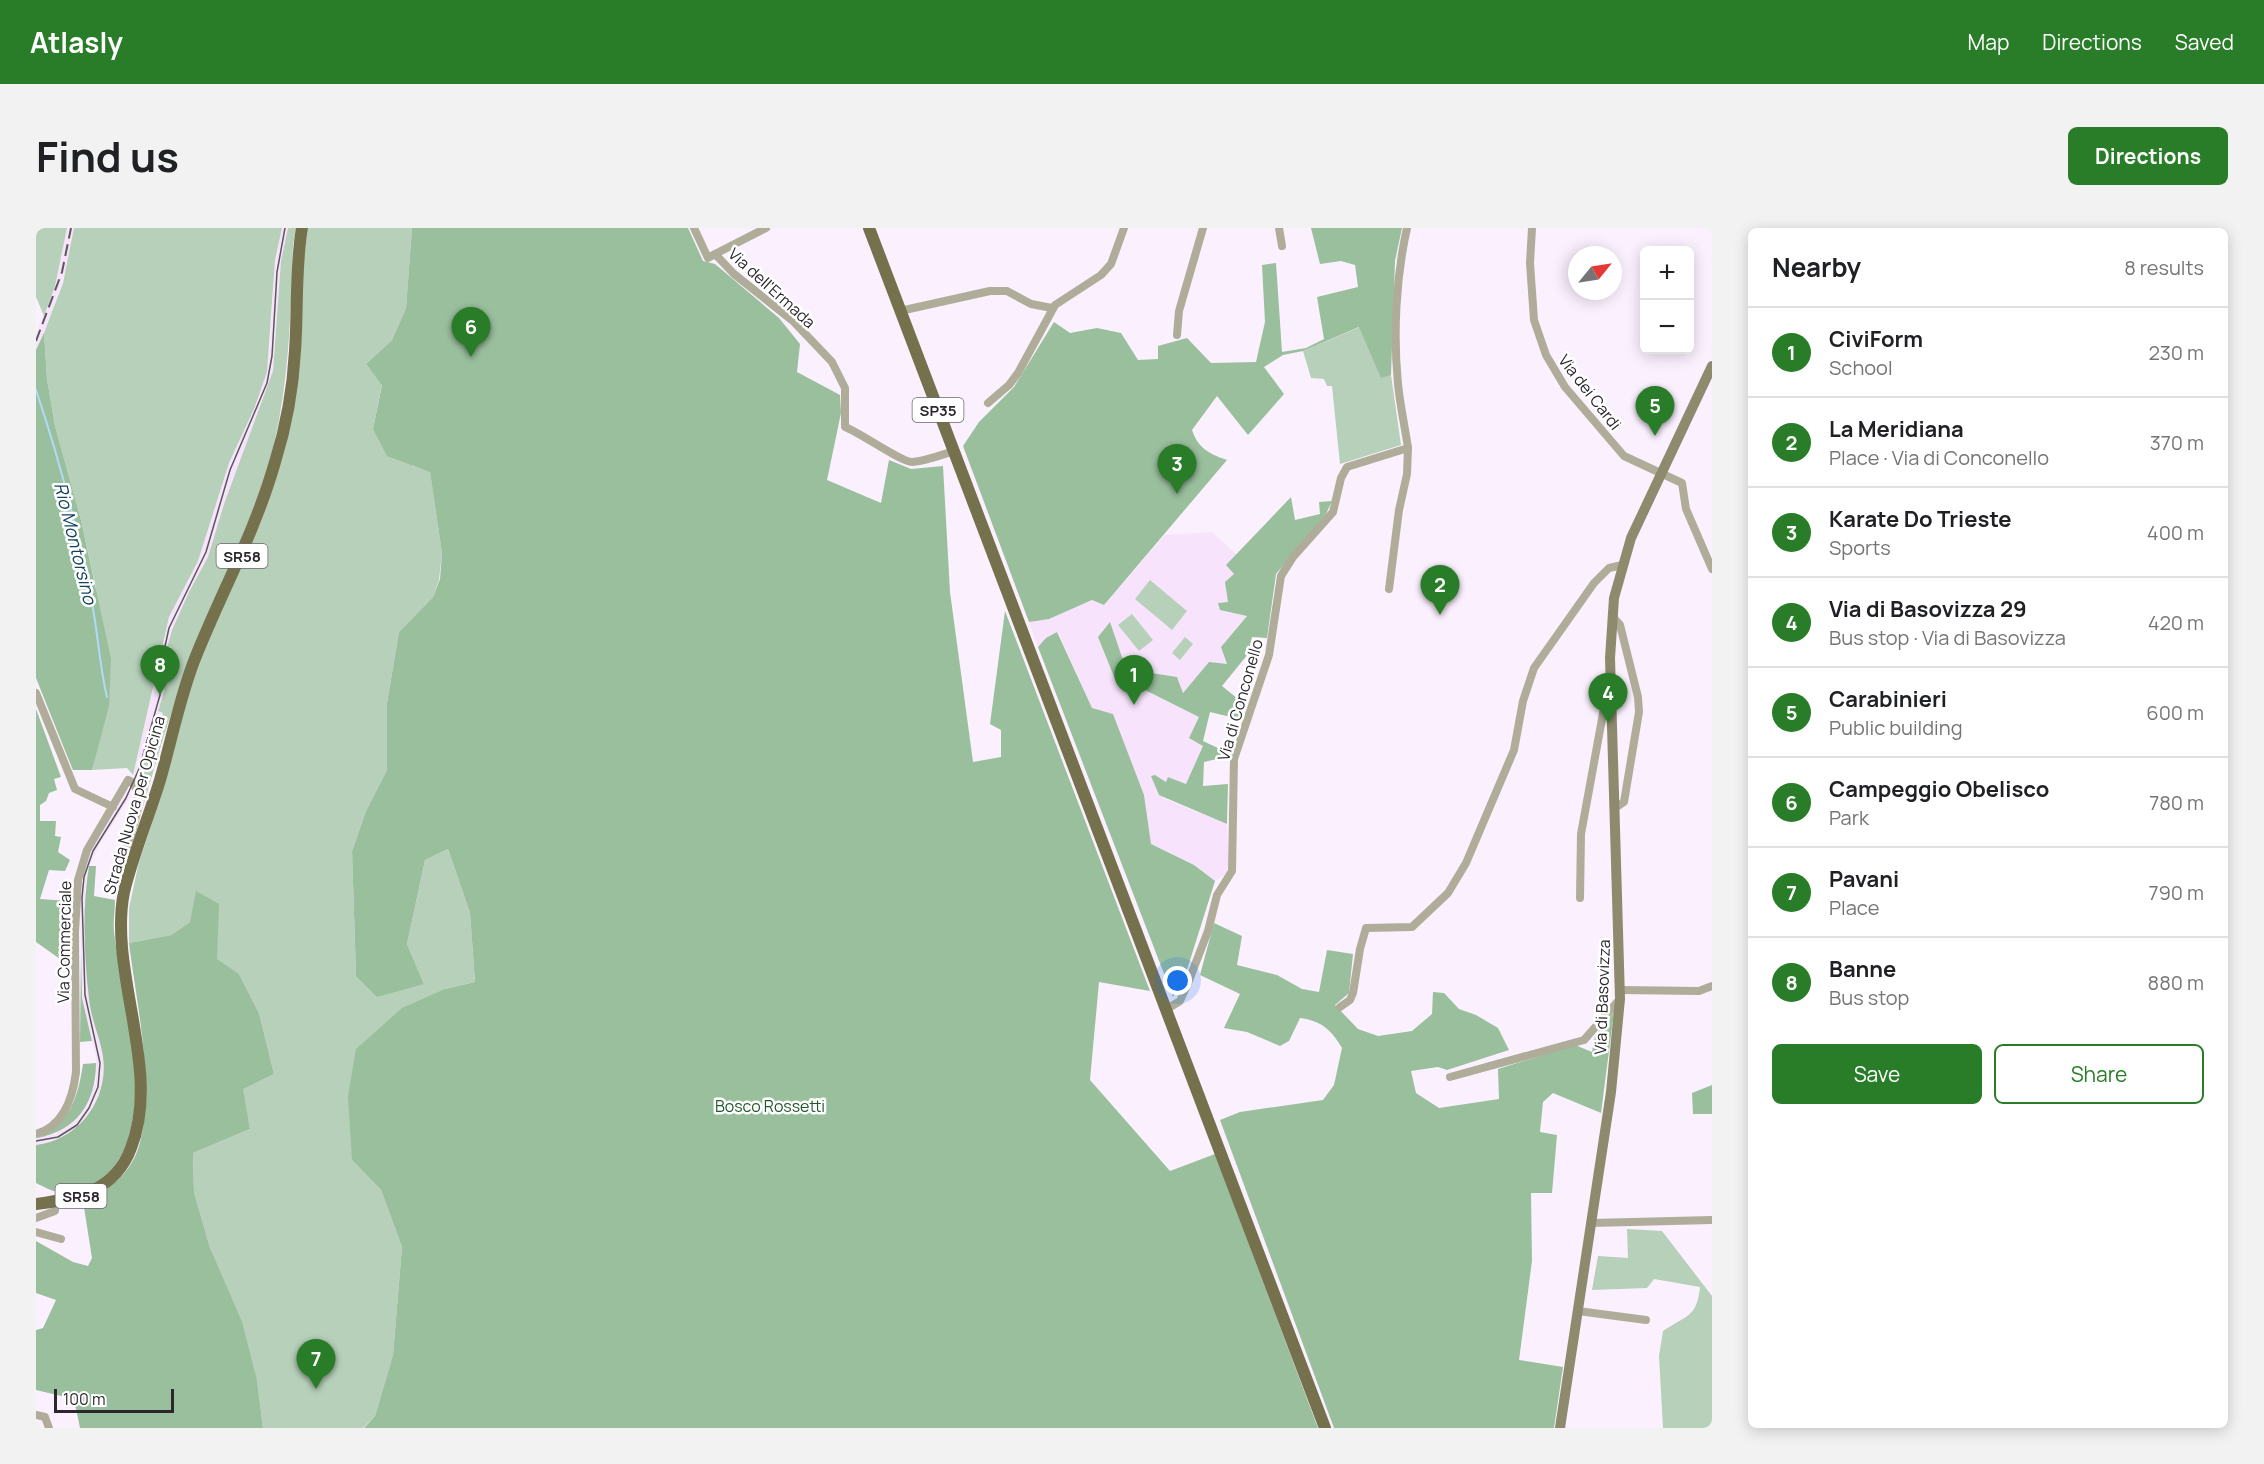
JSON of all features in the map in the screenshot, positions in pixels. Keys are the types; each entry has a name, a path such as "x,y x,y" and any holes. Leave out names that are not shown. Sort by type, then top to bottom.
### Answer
{"main road":[{"name":"Strada Nuova per Opicina","path":"36,1204 89,1194 105,1185 123,1164 136,1131 138,1057 121,937 122,907 130,873 196,656 243,553 276,459 293,370 296,291 302,228"},
{"name":"SP35","path":"869,228 1325,1428"},
{"name":"Via di Basovizza","path":"1560,1428 1611,1092 1620,994 1611,615 1622,565 1712,366"}],"street":[{"name":"Via dell'Ermada","path":"694,228 708,258 766,228"},
{"path":"988,403 1009,385 1018,373 1052,308 1107,270 1116,256 1124,228"},
{"path":"1177,335 1179,311 1203,228"},
{"path":"1279,228 1282,246"},
{"path":"1389,589 1399,510 1409,458 1399,395 1396,351 1400,268 1407,228"},
{"name":"Via dei Cardi","path":"1532,228 1530,263 1534,320 1546,355 1565,387 1624,456 1677,479 1684,488 1686,509 1712,569"},
{"name":"Via dell'Ermada","path":"715,254 734,274 793,321 832,362 845,388 845,427 870,438 903,460 913,462 954,451"},
{"path":"900,311 990,291 1007,291 1031,304 1052,308"},
{"name":"Via di Conconello","path":"1167,1010 1180,1001 1208,931 1217,895 1232,871 1234,759 1269,655 1279,582 1284,568 1333,512 1341,477 1347,467 1408,448"},
{"path":"1340,1007 1350,1000 1353,993 1366,928 1412,927 1455,883 1514,750 1523,701 1534,668 1594,583 1609,568 1622,565"},
{"path":"1611,615 1620,625 1638,697 1639,712 1624,802 1616,808"},
{"path":"36,693 75,789 113,807"},
{"path":"1580,898 1581,834 1604,708 1606,704 1612,702"},
{"name":"Via Commerciale","path":"36,1134 52,1127 74,1093 76,1071 75,932 78,880 87,850 128,780 138,786 139,802 120,865 130,873"},
{"path":"1450,1077 1584,1040 1620,994 1699,991 1712,986"},
{"path":"36,1218 55,1211 55,1202"},
{"path":"1591,1222 1712,1220"},
{"path":"36,1232 61,1239"},
{"path":"1578,1311 1646,1320"},
{"path":"36,1415 45,1417 49,1428"}],"shaded area":[{"path":"67,228 74,228 69,259 51,317 36,350 36,334 55,286"},
{"path":"282,228 288,228 281,261 273,371 224,504 208,557 172,630 168,648 172,647 170,654 166,656 164,692 158,711 163,712 161,719 152,726 138,778 133,775 169,617 198,561 229,463 254,409 270,345 275,260"},
{"path":"1212,532 1237,555 1226,565 1234,574 1228,602 1219,603 1227,612 1247,615 1221,647 1227,665 1209,662 1183,693 1177,677 1126,669 1121,656 1117,684 1145,690 1199,716 1203,746 1186,784 1169,777 1166,782 1155,775 1163,798 1227,824 1229,861 1226,874 1215,881 1194,865 1151,844 1144,795 1092,708 1058,632 1046,638 1038,647 1029,622 1049,619 1092,600 1104,605 1165,535"},
{"path":"125,790 131,795 99,845 89,866 85,891 89,1000 103,1056 104,1082 92,1110 75,1130 57,1140 36,1145 36,1138 56,1134 96,1082 96,1057 82,998 80,893 90,850"}],"green space":[{"path":"36,228 67,228 55,286 44,316 36,297"},
{"path":"74,228 282,228 275,260 267,372 254,409 229,463 198,561 169,617 133,775 127,768 92,770 98,744 96,588 81,520 55,426 47,379 44,333 63,283"},
{"path":"288,228 296,228 286,372 273,447 252,511 200,634 179,691 139,820 143,797 138,778 152,726 156,718 161,719 163,713 158,711 164,692 166,656 170,654 171,647 167,648 172,630 208,557 224,504 273,371 281,261"},
{"path":"308,228 412,228 406,308 392,340 366,364 382,384 373,429 413,466 430,471 442,553 439,580 433,597 399,632 387,703 387,770 366,811 352,851 356,976 424,984 407,944 425,860 448,849 470,913 475,982 445,989 352,1160 381,1190 402,1247 393,1355 375,1416 363,1428 263,1428 257,1380 210,1248 194,1192 193,1153 250,1129 242,1089 274,1074 259,1013 239,974 217,960 217,934 190,922 171,935 129,943 129,908 139,862 160,800 188,693 203,651 260,524 275,480"},
{"name":"Bosco Rossetti","path":"412,228 688,228 703,261 715,264 779,318 800,344 797,372 840,395 841,413 827,480 881,503 889,460 911,469 943,466 950,592 973,762 1001,757 1001,730 990,724 1005,611 1150,991 1099,982 1090,1080 1170,1171 1215,1154 1318,1428 364,1428 375,1416 393,1355 402,1247 381,1190 352,1160 348,1096 356,1049 402,1008 445,989 475,982 470,913 448,849 425,860 407,944 424,984 377,997 356,976 352,851 366,811 387,770 387,703 399,632 433,597 440,579 442,553 430,472 387,456 373,429 382,385 366,364 392,340 406,308"},
{"path":"1311,228 1402,228 1395,261 1391,375 1381,378 1359,327 1303,351 1283,355 1264,367 1284,394 1248,435 1217,396 1192,430 1197,441 1205,450 1227,460 1104,605 1092,600 1049,619 1029,622 963,446 979,422 1014,387 1054,322 1070,333 1097,328 1121,333 1138,360 1158,359 1158,346 1187,338 1211,363 1256,362 1265,322 1262,265 1276,263 1282,352 1306,348 1324,339 1317,297 1358,287 1355,265 1341,261 1320,264"},
{"path":"1360,327 1381,377 1391,375 1401,445 1340,464 1332,386 1327,386 1324,379 1311,378 1303,351"},
{"path":"44,333 47,379 55,426 81,520 111,659 109,706 92,770 73,770 36,678 36,350"},
{"path":"1291,497 1295,520 1320,514 1319,502 1332,501 1326,514 1276,574 1267,638 1252,637 1248,654 1222,686 1243,703 1239,719 1210,712 1203,741 1222,750 1221,758 1204,762 1203,786 1228,784 1227,824 1159,795 1151,776 1155,775 1166,782 1168,777 1186,784 1203,746 1189,738 1199,717 1145,690 1117,684 1098,637 1110,622 1126,669 1177,677 1183,693 1209,662 1227,664 1221,647 1247,616 1220,610 1218,603 1228,602 1225,582 1234,574 1226,565"},
{"path":"1150,580 1187,611 1172,630 1135,599"},
{"path":"1132,614 1153,640 1139,651 1118,625"},
{"path":"1057,632 1092,708 1113,714 1144,795 1151,844 1194,865 1215,881 1185,976 1173,997 1038,647 1046,638"},
{"path":"1185,637 1193,644 1180,660 1172,653"},
{"path":"36,709 61,777 54,779 57,790 49,793 46,801 40,805 40,821 56,821 55,836 61,837 58,852 70,860 65,871 49,870 40,899 69,901 70,966 36,942"},
{"path":"139,822 133,841 125,866"},
{"path":"89,866 96,866 94,896 115,900 114,932 130,1032 134,1069 134,1106 128,1138 115,1165 91,1185 63,1193 36,1183 36,1145 51,1142 78,1126 96,1102 104,1073 102,1050 90,1006 86,966 84,932"},
{"path":"196,891 219,904 217,959 239,974 259,1013 274,1074 243,1089 250,1129 193,1153 194,1192 210,1248 242,1322 257,1380 263,1428 80,1428 74,1399 36,1390 36,1330 43,1328 56,1300 36,1293 36,1241 73,1262 88,1266 92,1258 83,1201 109,1187 129,1167 138,1149 146,1101 140,1019 129,943 171,935 190,922"},
{"path":"1214,923 1242,936 1237,965 1277,975 1302,989 1319,992 1327,950 1353,954 1349,993 1335,1005 1358,1029 1378,1036 1412,1031 1432,1014 1433,992 1444,993 1459,1009 1476,1015 1498,1028 1509,1050 1447,1070 1438,1067 1411,1071 1416,1093 1439,1108 1499,1099 1498,1069 1575,1045 1592,1052 1595,1036 1614,1012 1601,1113 1553,1093 1543,1102 1540,1132 1557,1135 1552,1193 1531,1193 1532,1261 1519,1360 1563,1367 1554,1428 1334,1428 1220,1120 1240,1112 1323,1100 1334,1085 1342,1048 1325,1027 1314,1021 1300,1018 1289,1041 1280,1046 1247,1032 1224,1028 1240,994 1200,975"},
{"path":"81,951 82,998 92,1041 80,1042"},
{"path":"96,1063 92,1090 82,1112 63,1129 37,1138 57,1125 71,1108 83,1064"},
{"path":"1712,1085 1712,1114 1693,1114 1692,1093"},
{"path":"1627,1229 1662,1231 1712,1296 1712,1428 1663,1428 1659,1356 1663,1331 1693,1310 1699,1297 1700,1287 1654,1279 1647,1288 1592,1290 1598,1256 1628,1258"}],"waterway":[{"name":"Rio Montorsino","path":"36,390 60,467 80,546 107,697"}],"tram line":[{"path":"162,660 169,628 206,552 230,470 267,383 272,356 277,272 285,228"},
{"path":"36,1141 58,1137 77,1125 89,1108 98,1087 100,1063 85,995 82,898 84,877 93,851 126,798 139,769 160,695 163,651"}],"railway":[{"path":"36,341 62,272 71,228"}],"place":[{"name":"Campeggio Obelisco","path":"471,357"},
{"name":"Carabinieri","path":"1655,436"},
{"name":"Karate Do Trieste","path":"1177,494"},
{"name":"La Meridiana","path":"1440,615"},
{"name":"Banne","path":"160,695"},
{"name":"CiviForm","path":"1134,705"},
{"name":"Via di Basovizza 29","path":"1608,723"},
{"name":"Pavani","path":"316,1389"}]}
